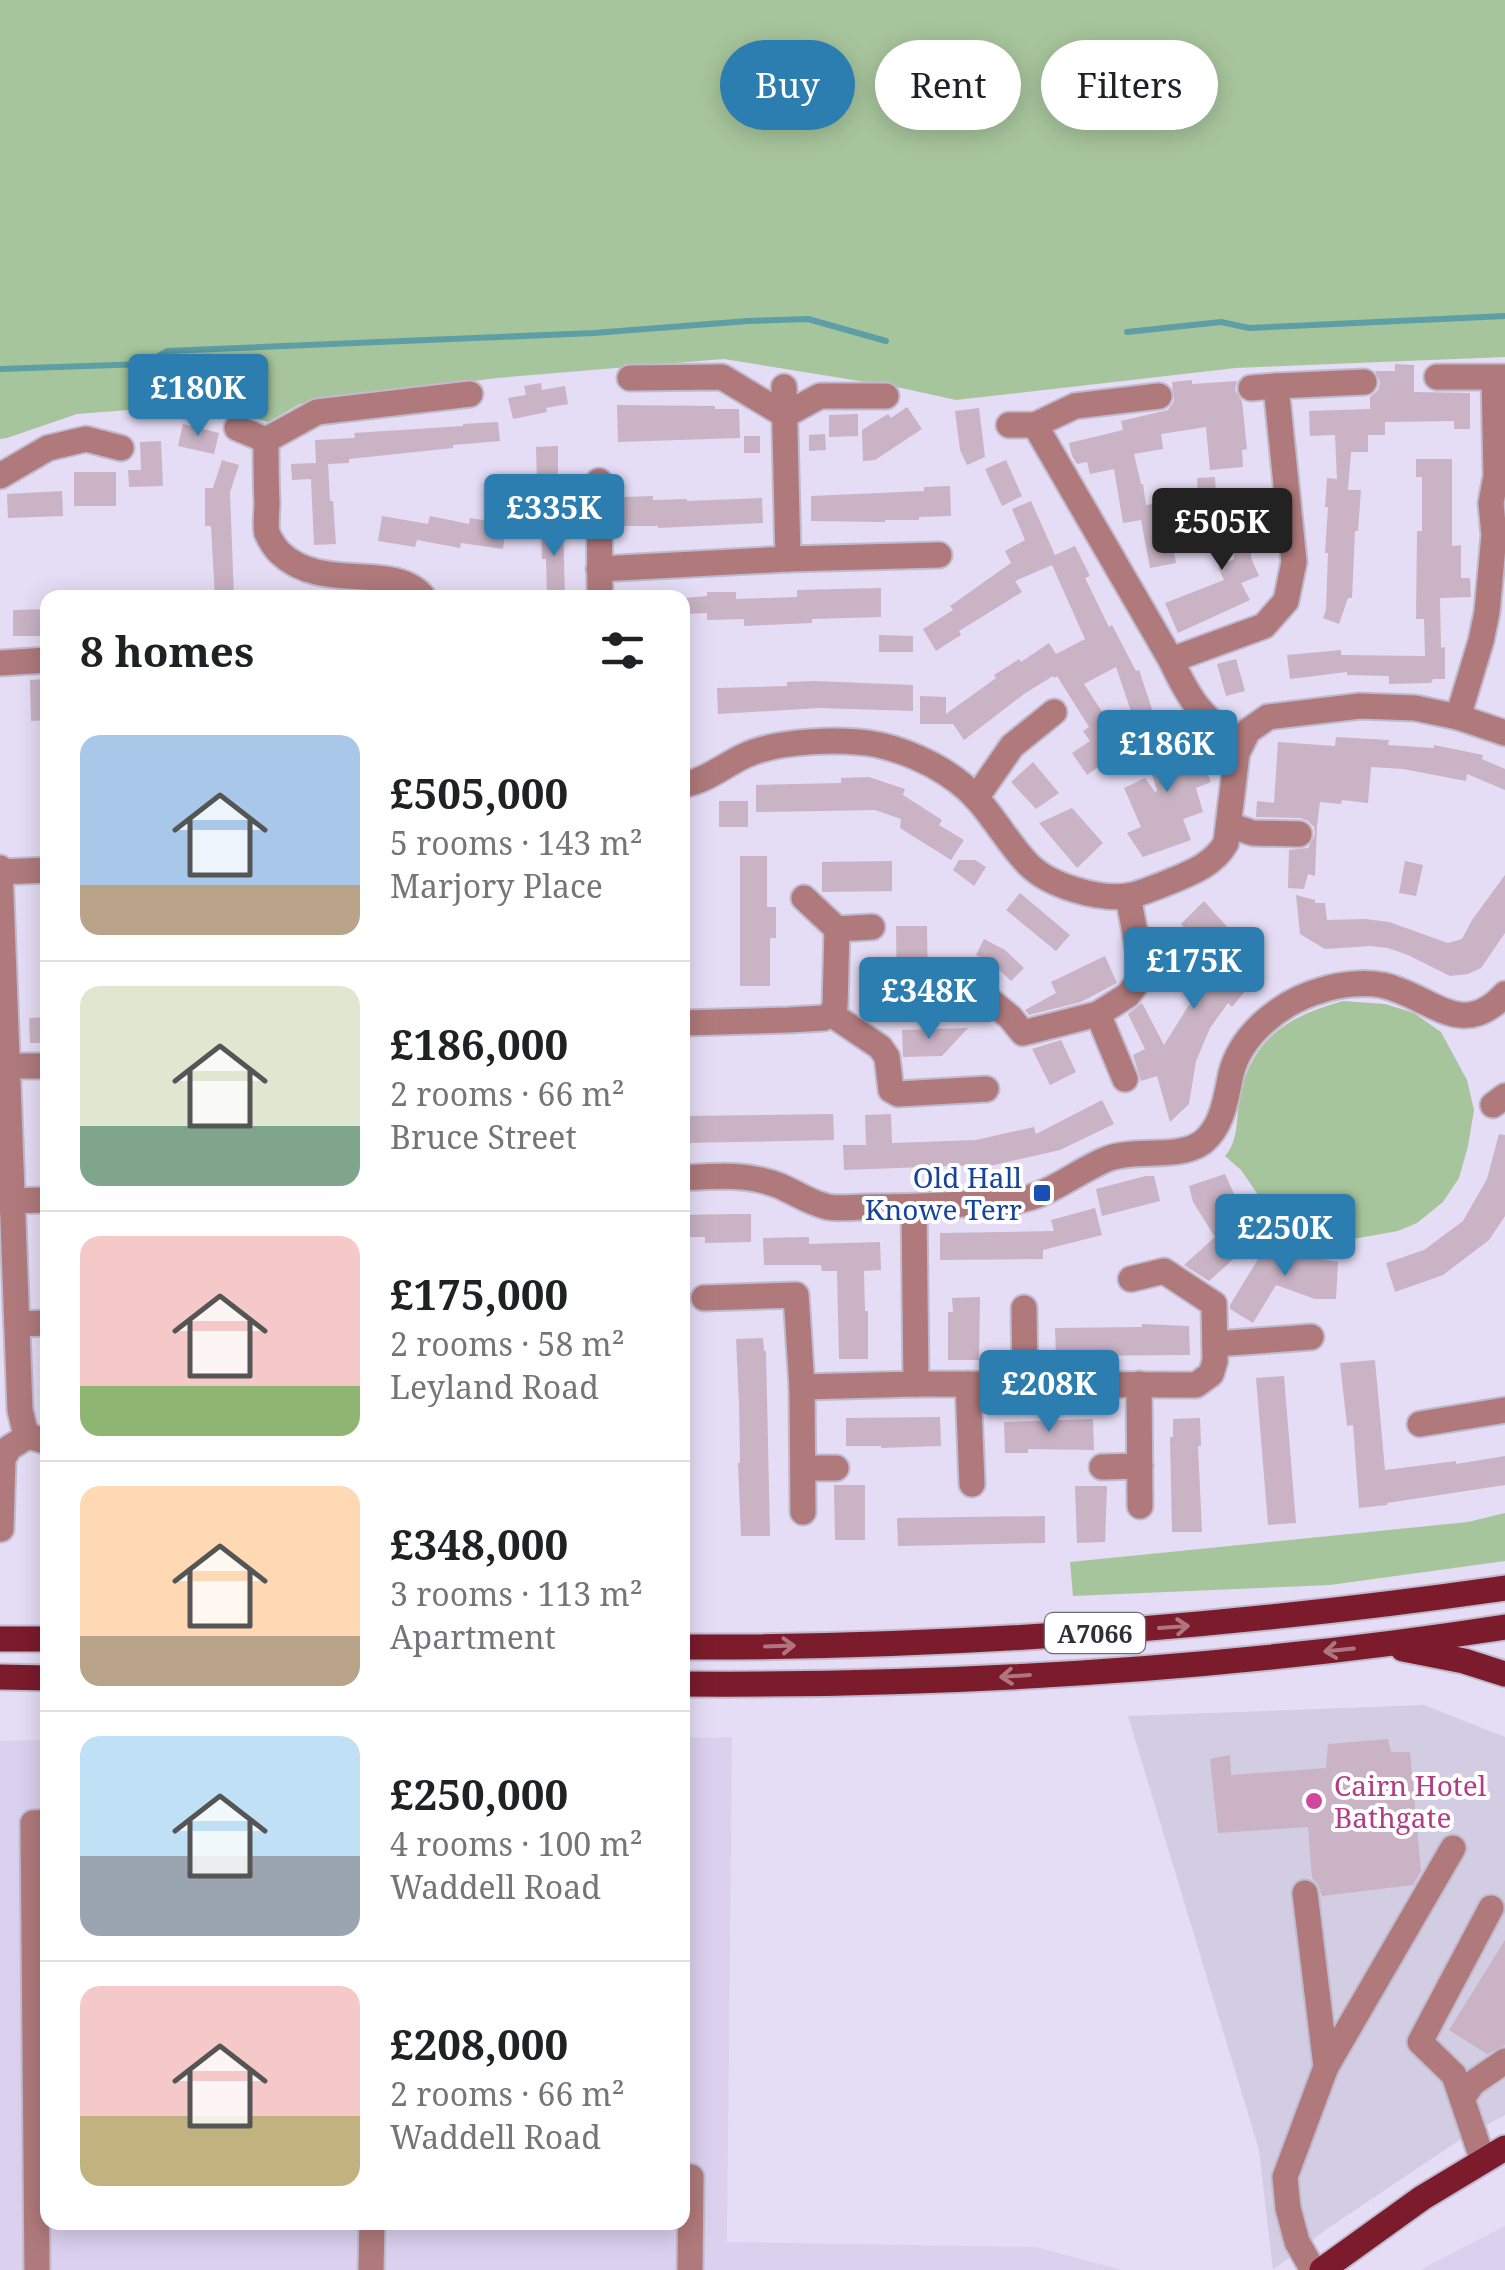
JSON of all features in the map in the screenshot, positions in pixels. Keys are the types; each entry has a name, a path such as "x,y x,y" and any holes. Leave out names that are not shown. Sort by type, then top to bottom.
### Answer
{"main road":[{"name":"A7066","path":"690,1647 976,1641 1200,1626 1505,1588"},
{"name":"A7066","path":"690,1684 964,1679 1204,1664 1385,1646 1505,1627"},
{"path":"0,1639 40,1639"},
{"name":"A7066","path":"1385,1646 1464,1661 1505,1674"},
{"path":"0,1677 40,1678"},
{"path":"1322,2270 1422,2198 1494,2154"}],"street":[{"path":"630,378 722,377 785,416"},
{"path":"1437,377 1500,378 1496,476 1490,503 1499,535 1480,641 1458,717"},
{"path":"1171,660 1264,626 1286,601 1294,562 1263,387 1364,382"},
{"path":"784,387 788,559"},
{"path":"266,440 317,412 470,394"},
{"path":"785,416 820,396 886,396"},
{"path":"1159,396 1076,406 1022,425 1200,712 1241,742"},
{"path":"237,428 266,440"},
{"path":"0,476 48,448 86,440 121,448"},
{"path":"266,440 267,532 276,548 289,560 310,570 332,576 390,578 417,590"},
{"path":"564,502 599,492 600,590"},
{"path":"599,569 939,554"},
{"path":"0,663 40,660"},
{"path":"690,783 769,746 824,742 876,745 914,756 952,777 976,798 1032,868 1062,885 1094,895 1128,896 1190,874 1220,854 1229,826 1236,752 1248,731 1268,717 1360,706 1415,708 1458,717 1505,734"},
{"path":"976,798 1012,746 1054,712"},
{"path":"1229,826 1253,833 1299,834"},
{"path":"38,1439 24,1427 20,1410 18,1324 6,1201 9,1066 3,1009 0,870 40,870"},
{"path":"966,980 1023,1033 1098,1014 1128,995 1142,975 1128,896"},
{"path":"804,898 837,929 872,927"},
{"path":"690,1023 824,1018 831,1014 835,1006 837,929"},
{"path":"690,1177 754,1178 828,1206 914,1206 1026,1199 1048,1192 1106,1160 1201,1144 1212,1133 1227,1101 1232,1070 1244,1044 1266,1019 1293,1002 1347,984 1381,985 1452,1015 1476,1016 1505,994"},
{"path":"831,1014 880,1047 886,1057 891,1090 898,1094 986,1089"},
{"path":"1098,1014 1125,1079"},
{"path":"9,1066 40,1066"},
{"path":"6,1201 40,1200"},
{"path":"914,1206 916,1384"},
{"path":"802,1387 1196,1385 1211,1374 1216,1361 1214,1304 1164,1271 1131,1279"},
{"path":"704,1298 796,1295 802,1387 803,1512"},
{"path":"1024,1308 1025,1384"},
{"path":"18,1324 40,1323"},
{"path":"1215,1344 1310,1337"},
{"path":"968,1384 972,1484"},
{"path":"1140,1384 1140,1506"},
{"path":"1420,1424 1505,1410"},
{"path":"1,1529 3,1459 9,1448 38,1439"},
{"path":"1102,1467 1140,1466"},
{"path":"802,1468 836,1468"},
{"path":"38,2270 34,1823 40,1823"},
{"path":"1314,2270 1297,2242 1284,2177 1326,2068 1453,1848"},
{"path":"1305,1893 1326,2068"},
{"path":"1491,1908 1420,2042 1454,2076 1494,2154"},
{"path":"1462,2097 1472,2083 1505,2061"},
{"path":"690,2270 691,2177"},
{"path":"371,2270 372,2230"}],"shaded area":[{"path":"1424,1705 1505,1737 1505,2115 1461,2139 1273,2270 1259,2150 1128,1716"},
{"path":"732,1737 727,2242 1036,2247 1122,2270 0,2270 0,1741 40,1740 40,2230 690,2230 690,1738"},
{"path":"1505,2226 1505,2270 1421,2270 1425,2267"}],"green space":[{"path":"0,0 1505,0 1505,357 1236,368 956,400 724,359 497,378 300,404 268,422 230,412 226,397 165,400 167,407 77,414 0,439"},
{"path":"1343,1001 1385,1004 1414,1013 1441,1032 1467,1080 1474,1110 1459,1178 1443,1202 1417,1223 1398,1231 1347,1240 1301,1226 1263,1202 1241,1170 1225,1156 1234,1138 1244,1082 1261,1048 1287,1024"},
{"path":"1505,1513 1505,1561 1330,1585 1073,1596 1070,1562 1468,1522"}],"building":[{"path":"1395,364 1414,365 1414,392 1470,393 1470,429 1454,429 1454,421 1385,422 1385,435 1368,435 1368,452 1351,452 1348,490 1361,490 1352,598 1348,598 1339,624 1323,618 1328,553 1325,507 1327,478 1337,479 1335,435 1310,436 1309,411 1370,409 1370,397 1380,382 1375,371 1395,371"},
{"path":"1192,380 1192,384 1237,381 1235,390 1242,401 1247,449 1242,450 1243,467 1210,470 1206,427 1161,434 1163,449 1134,454 1146,505 1163,502 1176,563 1150,568 1141,520 1123,523 1114,469 1090,474 1087,462 1077,464 1069,443 1123,430 1121,421 1168,410 1174,401 1172,382"},
{"path":"541,383 542,390 565,386 568,404 513,419 508,398 526,395 524,386"},
{"path":"617,405 739,409 740,438 618,442"},
{"path":"907,407 922,429 875,460 863,461 862,430"},
{"path":"979,408 985,457 967,465 960,450 955,411"},
{"path":"858,414 858,436 829,437 829,415"},
{"path":"498,422 500,441 328,464 336,544 314,545 311,479 292,480 291,464 316,463 315,440 355,438 354,433"},
{"path":"183,424 219,433 214,454 178,446"},
{"path":"825,434 826,450 809,451 809,435"},
{"path":"744,436 760,436 760,453 744,453"},
{"path":"161,441 163,486 129,487 128,470 141,470 140,442"},
{"path":"558,446 558,481 537,482 536,447"},
{"path":"1416,459 1452,459 1452,546 1461,545 1461,578 1470,578 1471,597 1440,598 1445,679 1389,684 1389,676 1347,672 1290,679 1287,655 1341,650 1341,655 1425,656 1424,619 1416,619 1422,477 1416,477"},
{"path":"222,460 239,465 230,492 234,590 215,590 211,526 205,526 205,488 213,488"},
{"path":"1006,460 1022,496 1002,506 985,469"},
{"path":"74,472 116,472 116,506 74,506"},
{"path":"1215,477 1216,496 1198,497 1197,478"},
{"path":"950,486 951,516 885,522 811,521 811,496 924,491 924,487"},
{"path":"515,489 531,489 533,523 517,524"},
{"path":"62,491 63,516 8,518 7,494"},
{"path":"653,496 653,500 687,501 762,498 763,523 623,526 623,497"},
{"path":"1031,501 1055,555 1075,546 1090,576 1085,578 1109,627 1112,625 1136,671 1139,670 1156,721 1136,726 1116,667 1084,684 1116,733 1108,735 1119,752 1087,775 1072,753 1090,741 1083,731 1089,727 1057,676 1024,694 964,740 953,724 920,724 920,696 946,697 946,714 1019,659 1021,662 1049,643 1056,654 1085,639 1052,565 1015,581 1022,592 959,631 961,635 936,651 923,629 1011,563 1005,551 1025,540 1012,509"},
{"path":"1220,501 1254,502 1251,558 1259,576 1241,583 1250,600 1178,633 1165,603 1224,580 1218,567 1234,559 1235,532 1219,531"},
{"path":"382,516 428,524 430,516 469,524 470,518 506,524 503,549 461,543 460,548 417,540 415,547 378,541"},
{"path":"541,523 563,523 565,590 547,590 546,559 542,559"},
{"path":"881,588 881,617 744,626 744,619 707,620 707,613 690,614 690,598 707,596 707,592 736,592 736,599 797,597 797,590"},
{"path":"40,609 40,636 13,636 13,610"},
{"path":"879,635 913,636 913,652 879,652"},
{"path":"1236,659 1245,691 1226,696 1217,664"},
{"path":"40,679 40,720 31,721 30,680"},
{"path":"787,682 913,685 913,711 820,708 718,714 717,688 787,686"},
{"path":"1174,719 1185,758 1200,752 1211,782 1196,788 1203,812 1183,819 1191,840 1143,857 1127,833 1141,827 1124,788 1145,778 1157,791 1152,774 1165,768 1153,724"},
{"path":"1336,737 1389,740 1388,745 1434,745 1483,755 1482,759 1505,769 1505,790 1467,774 1466,781 1371,767 1368,803 1320,802 1315,876 1308,874 1304,889 1288,888 1289,850 1308,848 1315,835 1314,827 1300,818 1256,817 1257,801 1274,803 1278,742 1335,746"},
{"path":"1033,762 1059,793 1036,809 1011,782"},
{"path":"869,777 905,789 903,795 942,820 939,825 964,840 951,860 900,828 901,819 875,810 756,812 756,785 841,783 841,778"},
{"path":"719,801 748,801 748,827 719,827"},
{"path":"1072,808 1103,843 1077,868 1039,823"},
{"path":"740,856 767,856 767,907 776,907 776,938 770,938 770,986 740,986"},
{"path":"959,860 975,860 986,867 974,886 953,870"},
{"path":"892,861 892,891 822,892 822,862"},
{"path":"1405,861 1423,865 1416,896 1399,893"},
{"path":"1505,875 1505,933 1481,968 1468,974 1450,976 1388,948 1325,949 1300,934 1296,895 1325,903 1327,920 1389,922 1448,943 1462,939"},
{"path":"1020,893 1070,935 1056,951 1006,910"},
{"path":"1204,901 1253,956 1252,983 1232,1007 1228,1003 1210,1028 1196,1061 1189,1104 1170,1122 1157,1076 1141,1081 1133,1055 1145,1049 1128,1014 1142,1003 1164,1045 1187,1008 1217,972 1212,956 1181,924"},
{"path":"896,926 927,926 928,992 897,993"},
{"path":"984,939 1005,950 1024,968 1011,981 991,962 976,955"},
{"path":"1105,956 1117,983 1081,1002 1029,1015 1025,1010 1056,993 1051,982"},
{"path":"40,1017 40,1043 30,1043 29,1018"},
{"path":"968,1028 942,1056 903,1057 902,1030"},
{"path":"1061,1040 1076,1072 1050,1085 1032,1049"},
{"path":"1102,1100 1114,1124 1060,1150 981,1168 980,1165 844,1170 843,1145 866,1145 865,1115 891,1114 892,1143 976,1140 1034,1127 1036,1134"},
{"path":"833,1114 834,1140 690,1143 690,1116"},
{"path":"1499,1134 1505,1135 1505,1216 1489,1240 1443,1275 1395,1292 1386,1263 1424,1250 1463,1221 1487,1179"},
{"path":"1225,1174 1239,1205 1263,1232 1209,1281 1184,1265 1215,1237 1193,1202 1189,1186"},
{"path":"1154,1176 1160,1201 1102,1216 1096,1189"},
{"path":"1095,1208 1102,1235 1043,1250 1043,1259 940,1260 940,1233 1054,1231 1051,1220"},
{"path":"751,1214 751,1242 705,1243 705,1237 690,1237 690,1215"},
{"path":"809,1237 809,1244 880,1242 881,1270 864,1271 868,1359 839,1359 837,1271 822,1271 821,1265 764,1265 763,1238"},
{"path":"1271,1238 1304,1255 1338,1262 1336,1299 1315,1299 1276,1285 1253,1323 1230,1309"},
{"path":"980,1297 979,1360 948,1360 948,1312 953,1312 952,1298"},
{"path":"1189,1326 1190,1355 1056,1356 1055,1328"},
{"path":"763,1338 770,1536 741,1536 736,1339"},
{"path":"1375,1360 1385,1470 1505,1456 1505,1485 1359,1508 1353,1425 1347,1426 1340,1363"},
{"path":"1284,1376 1296,1523 1268,1525 1256,1378"},
{"path":"940,1417 941,1446 846,1446 846,1418"},
{"path":"1200,1418 1202,1532 1172,1532 1173,1419"},
{"path":"1093,1419 1094,1450 1028,1449 1028,1453 1005,1453 1004,1422"},
{"path":"834,1485 865,1485 865,1540 835,1540"},
{"path":"1075,1486 1107,1486 1105,1542 1077,1543"},
{"path":"1045,1516 1045,1543 898,1546 897,1518"},
{"name":"Cairn Hotel Bathgate","path":"1388,1739 1391,1752 1410,1752 1421,1871 1413,1885 1322,1896 1312,1878 1308,1827 1218,1833 1210,1759 1230,1755 1231,1775 1326,1768 1328,1744"},
{"path":"1505,1940 1505,2045 1487,2054 1449,2030"}],"waterway":[{"path":"1127,332 1221,322 1249,328 1505,316"},
{"path":"0,369 144,364 167,351 594,333 808,319 886,341"}],"place":[{"name":"Old Hall Knowe Terr","path":"1042,1193"},
{"name":"Cairn Hotel Bathgate","path":"1314,1801"}]}
